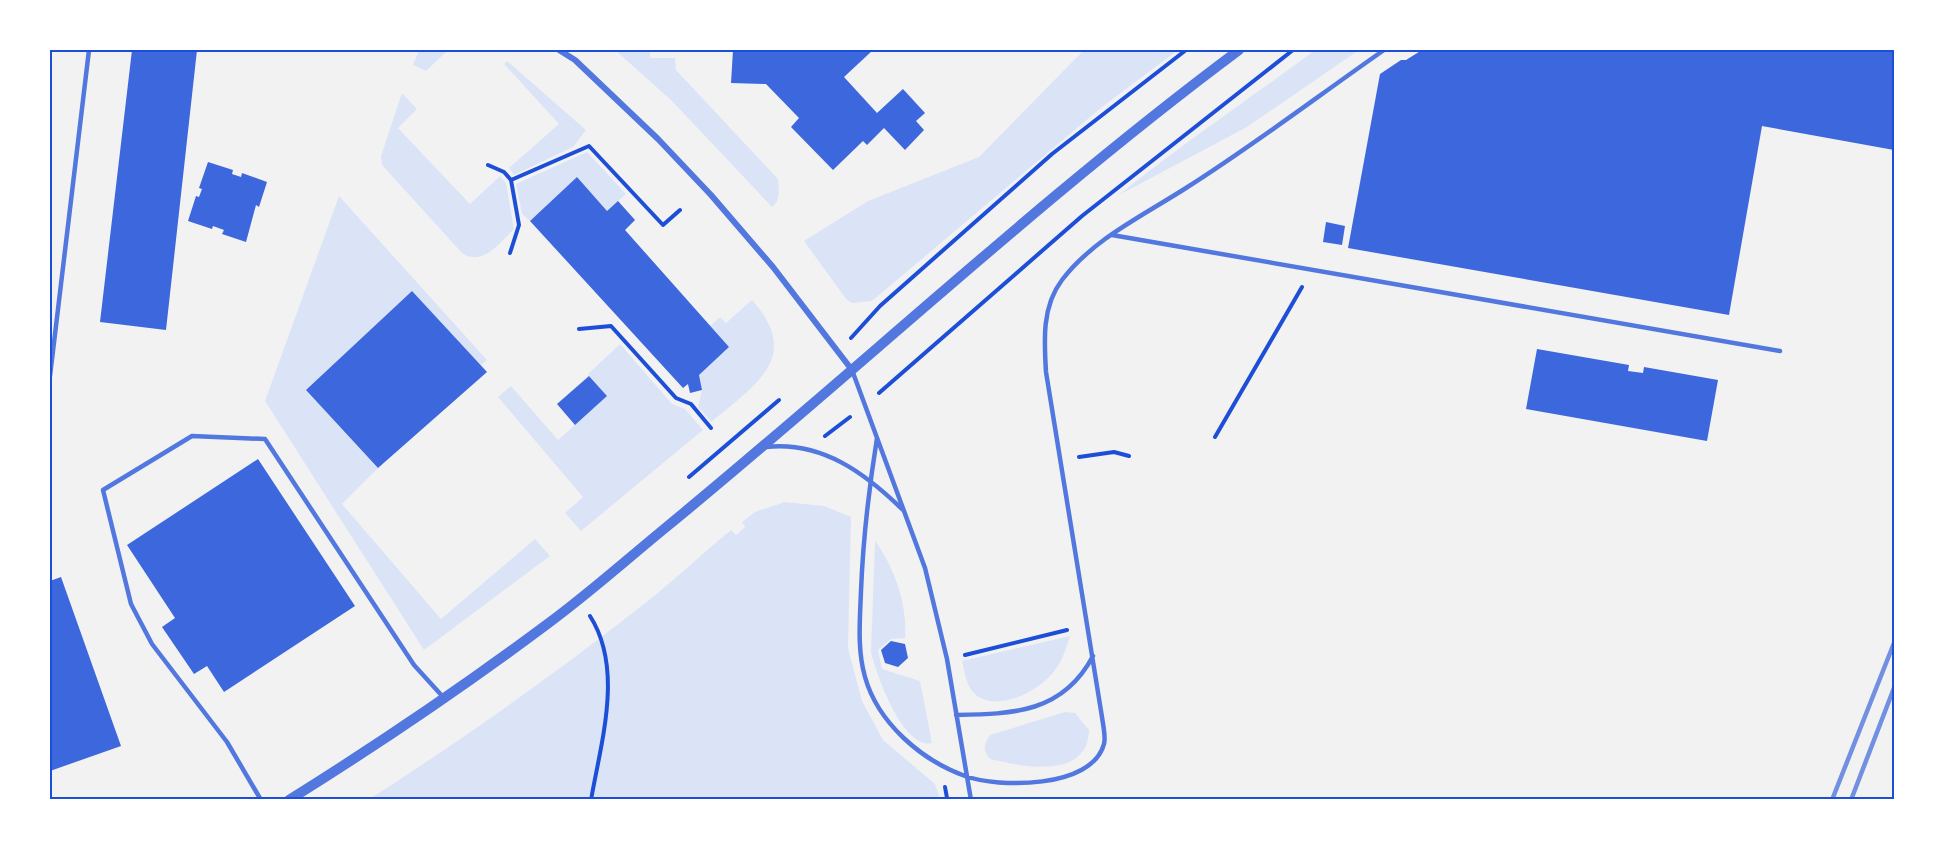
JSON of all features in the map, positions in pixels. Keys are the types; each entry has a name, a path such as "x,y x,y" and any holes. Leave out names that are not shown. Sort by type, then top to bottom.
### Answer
{"street":[{"path":"560,50 575,60 658,139 711,195 773,267 852,370"},
{"path":"289,800 444,698 579,598 763,448 1167,103 1239,50"}],"lane":[{"path":"50,376 89,50"},
{"path":"877,438 862,562 859,645 866,679 885,716 911,745 967,777 1005,782 1054,781 1074,776 1090,765 1104,745 1093,656 1046,372 1044,340 1047,310 1061,280 1131,220 1196,181 1384,50"},
{"path":"1112,235 1780,351"},
{"path":"852,370 925,567 947,659 971,800"},
{"path":"261,800 227,742 152,644 131,604 103,490 192,436 265,439 414,665 444,698"},
{"path":"763,448 785,445 808,450 851,465 871,479 905,512"},
{"path":"956,715 1002,714 1029,710 1054,698 1082,677 1093,656"}],"path":[{"path":"837,351 880,306 1052,154 1186,50"},
{"path":"808,450 864,405 1082,216 1293,50"},
{"path":"511,180 589,146 663,225 680,210"},
{"path":"488,165 504,172 511,180 519,225 510,254"},
{"path":"1215,437 1311,270"},
{"path":"579,329 611,326 676,398 691,404 711,428"},
{"path":"684,481 783,397"},
{"path":"1061,460 1114,452 1129,456"},
{"path":"579,598 602,635 608,670 607,706 591,800"},
{"path":"947,659 1067,632 1066,621"}],"shaded area":[{"path":"419,50 448,50 426,71 413,65"},
{"path":"615,50 650,50 650,58 675,58 676,70 778,179 779,194 775,204 772,207 672,101"},
{"path":"1084,50 1178,50 1102,107 872,301 852,303 846,299 804,241 868,201 979,157"},
{"path":"1315,50 1359,50 1247,127 1119,195 1191,139"},
{"path":"507,61 586,130 573,147 514,175 509,168 559,124 504,64"},
{"path":"402,93 417,109 398,128 470,204 500,176 506,183 514,229 490,252 477,257 470,257 462,253 382,165 381,156"},
{"path":"587,152 626,194 607,211 577,177 530,221 522,214 516,184"},
{"path":"339,196 487,360 480,366 412,291 307,390 378,468 342,504 441,619 535,539 550,556 424,650 265,401"},
{"path":"752,300 767,320 773,338 773,355 767,369 756,383 711,422 698,407 702,390 699,375 729,347 710,326 720,317 726,323"},
{"path":"620,344 672,404 685,409 703,430 581,531 565,513 583,497 498,397 511,386 558,440 607,396 588,374"},
{"path":"785,502 824,506 851,517 848,648 862,701 883,740 935,784 940,799 368,800 474,730 577,656 655,595 731,530 736,535 745,527 742,522 755,512"},
{"path":"875,541 894,574 902,600 905,626 905,638 891,639 878,650 882,669 920,681 932,743 921,742 911,735 901,723 885,692 874,663 871,652"},
{"path":"1070,636 1062,658 1049,678 1019,697 996,702 985,700 976,695 968,684 962,661"},
{"path":"1065,712 1075,713 1089,730 1086,746 1078,757 1066,763 1036,767 990,759 986,753 985,745 990,735"}],"building":[{"path":"132,50 197,50 166,330 100,322"},
{"path":"733,50 873,50 844,77 877,113 903,89 925,113 916,121 924,130 905,150 884,128 867,145 863,141 833,170 791,127 799,118 766,84 731,83"},
{"path":"1422,50 1894,50 1894,150 1762,126 1729,315 1348,248 1380,74"},
{"path":"208,162 233,170 232,174 241,177 242,173 267,182 259,207 256,205 246,242 222,234 224,230 213,226 212,229 188,221 196,196 199,197 202,189 199,188"},
{"path":"577,177 607,211 618,201 635,220 625,230 729,347 699,375 702,390 690,393 688,384 683,388 530,221"},
{"path":"1326,222 1345,226 1342,245 1323,242"},
{"path":"412,291 487,372 378,468 306,390"},
{"path":"1537,349 1629,365 1628,371 1643,373 1644,367 1718,380 1707,441 1526,409"},
{"path":"589,376 607,396 575,425 557,404"},
{"path":"258,459 355,606 224,692 207,666 194,674 162,627 175,618 127,545"},
{"path":"61,577 121,746 50,771 50,581"},
{"path":"891,641 905,644 908,658 898,667 885,663 881,650"}],"railway":[{"path":"1832,800 1894,643"},
{"path":"1851,800 1894,688"}]}
